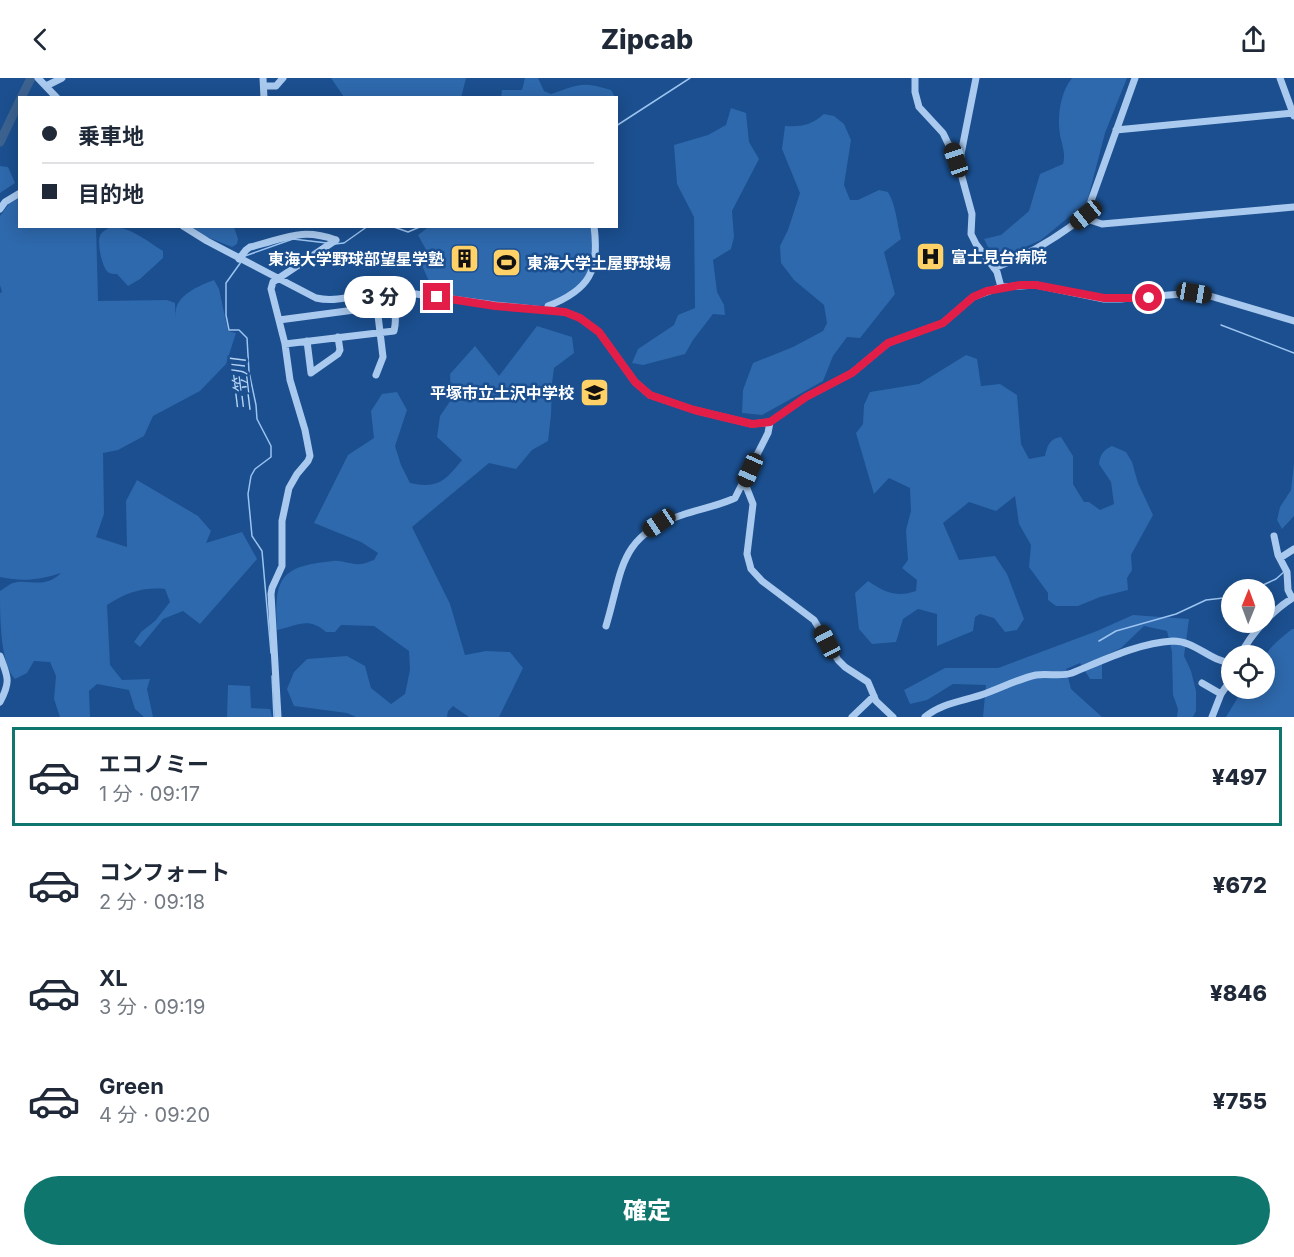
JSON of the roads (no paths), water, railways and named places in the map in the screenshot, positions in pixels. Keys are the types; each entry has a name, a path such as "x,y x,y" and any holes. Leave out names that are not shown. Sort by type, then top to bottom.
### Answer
{"street":[{"path":"38,78 55,96"},
{"path":"46,86 62,78"},
{"path":"264,82 276,86 283,78"},
{"path":"915,78 915,92 919,107 943,133 956,160 960,161"},
{"path":"976,78 962,145 960,170 972,214 971,234 994,268 1001,287"},
{"path":"994,268 1027,254 1086,215 1135,78"},
{"path":"1116,130 1294,114 1280,78"},
{"path":"951,147 962,145"},
{"path":"0,209 5,202 18,194"},
{"path":"1086,215 1090,220 1102,224 1294,207"},
{"path":"186,228 316,298 337,301 374,290 387,290 495,306 565,312 580,318 599,332 635,382 650,395 741,422 760,424 770,422 806,397 852,373 888,343 943,323 973,297 1001,287 1036,285 1120,299 1194,293 1294,321"},
{"path":"547,309 548,306 574,294 588,282 596,246 594,228"},
{"path":"242,260 246,250 250,247 291,234 336,240 273,282 271,289 285,344 291,380 306,430 310,456 289,488 282,521 281,545 284,555 271,594 278,717"},
{"path":"285,344 394,331 396,321 394,310 388,302 387,290"},
{"path":"279,320 377,307 383,357 376,375"},
{"path":"307,341 311,373 338,354 340,350 338,337"},
{"path":"606,626 623,564 643,534 659,523 735,498 768,433 770,422"},
{"path":"744,481 753,504 747,554 751,569 762,581 814,620 838,660 868,682 880,706 893,717"},
{"path":"1247,645 1276,609 1293,598 1287,586 1287,572 1280,558 1274,536"},
{"path":"1280,558 1294,549"},
{"path":"925,717 940,707 976,697 1028,677 1071,673 1147,645 1172,641 1186,643 1221,660"},
{"path":"0,656 6,672 8,687 0,702"},
{"path":"1202,683 1221,694 1212,717"},
{"path":"852,717 874,696"}],"waterway":[{"path":"22,96 31,78"},
{"name":"三笠川","path":"618,125 690,78"},
{"path":"0,142 18,104"},
{"name":"三笠川","path":"335,244 344,243 365,228"},
{"name":"三笠川","path":"397,228 408,232 417,228"},
{"name":"三笠川","path":"245,256 293,239 327,243"},
{"name":"三笠川","path":"241,262 226,283 226,315 229,330 239,330 247,338 249,372 257,419 271,446 271,457 255,469 251,476 248,494 252,536 262,551 271,653"},
{"path":"1221,325 1294,353"},
{"path":"1275,579 1285,571"},
{"path":"1099,641 1116,631 1176,614 1206,600 1221,598"},
{"name":"三笠川","path":"272,676 274,717"}],"place":[{"name":"富士見台病院","path":"930,257"},
{"name":"東海大学野球部望星学塾","path":"465,259"},
{"name":"東海大学土屋野球場","path":"506,263"},
{"name":"平塚市立土沢中学校","path":"595,393"}]}
